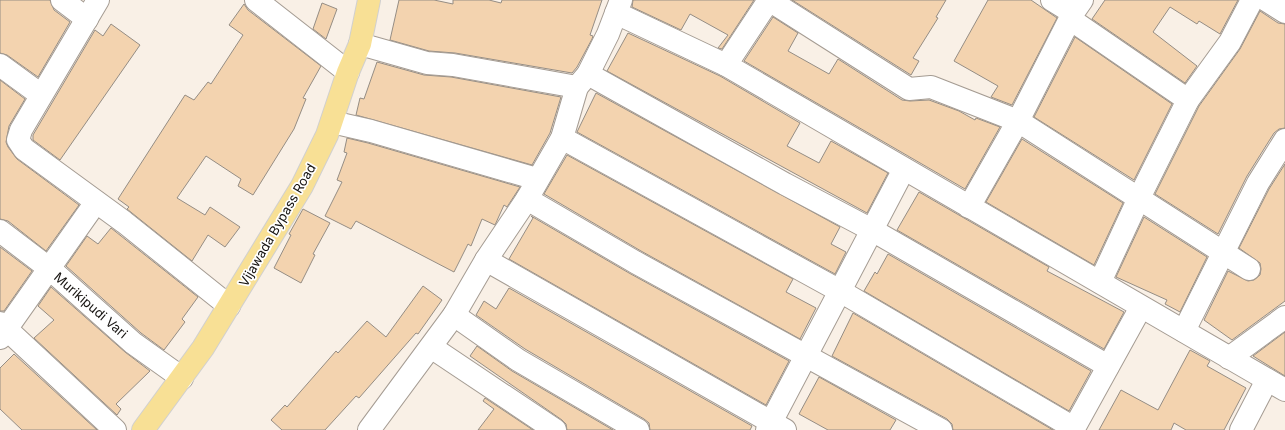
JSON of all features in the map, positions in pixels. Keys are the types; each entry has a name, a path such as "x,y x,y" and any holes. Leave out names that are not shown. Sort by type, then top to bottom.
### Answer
{"main road":[{"name":"Vijawada Bypass Road","path":"142,430 182,378 229,306 302,186 328,135 348,72 360,44 369,0"}],"street":[{"path":"62,0 87,19"},
{"path":"98,0 21,130 18,140 24,149 124,222 229,306"},
{"path":"256,0 348,72"},
{"path":"726,65 769,0 909,89 931,87 1018,121 1249,269"},
{"path":"1052,0 1075,11 1188,100"},
{"path":"1100,282 1139,198 1188,100 1230,42 1252,0"},
{"path":"1266,0 1285,12"},
{"path":"369,430 454,315 486,260 527,199 537,179 562,138 582,81 608,34 618,7 726,65 904,170 1276,385 1241,430"},
{"path":"969,207 1018,121 1075,11"},
{"path":"360,44 427,63 582,81 872,230 1108,366"},
{"path":"0,65 41,96"},
{"path":"332,122 371,131 537,179"},
{"path":"562,138 840,291 1074,429 1141,306"},
{"path":"1184,331 1258,183 1285,140"},
{"path":"486,260 775,427 806,356 904,170"},
{"path":"527,199 635,262 941,430"},
{"path":"96,202 50,269 3,330 115,430"},
{"name":"Murikipudi Vari","path":"0,232 50,269 133,343 182,378"},
{"path":"454,315 518,360 638,430"},
{"path":"1229,358 1285,317"},
{"path":"431,347 551,429"}],"building":[{"path":"0,0 50,0 54,10 70,22 38,77 7,55 0,53"},
{"path":"399,0 434,0 453,4 453,0 489,0 501,3 502,0 602,0 590,35 593,36 592,39 577,67 572,73 455,53 429,51 390,40"},
{"path":"633,0 754,0 722,49 718,48 728,35 690,14 681,30 632,7"},
{"path":"792,0 946,0 936,17 938,18 913,58 919,61 911,75"},
{"path":"988,0 1031,0 1057,18 1012,105 991,97 998,86 954,61"},
{"path":"1105,0 1238,0 1220,34 1199,21 1197,24 1170,7 1153,32 1197,66 1185,83 1092,19"},
{"path":"322,3 337,9 326,39 313,29"},
{"path":"244,4 248,10 321,66 303,98 306,99 294,129 253,195 238,186 241,179 206,156 177,198 205,215 210,207 240,227 225,247 208,235 192,261 127,209 129,207 118,199 185,95 194,100 208,82 211,84 243,35 229,25"},
{"path":"1260,11 1278,23 1285,24 1285,128 1279,129 1274,133 1247,176 1218,234 1155,194 1199,106 1240,49"},
{"path":"773,17 798,33 788,51 829,74 838,59 902,100 929,100 959,111 975,120 976,118 1000,127 965,189 744,61"},
{"path":"111,24 140,45 60,160 33,140 33,135 95,30 103,36"},
{"path":"628,33 720,76 800,123 787,146 819,163 831,141 888,173 867,213 607,71"},
{"path":"1075,37 1172,104 1134,180 1034,117"},
{"path":"377,62 424,75 451,77 561,97 550,133 532,165 356,115 360,98 364,99"},
{"path":"0,80 25,99 9,126 6,142 8,147 17,159 79,205 46,251 8,221 0,219"},
{"path":"596,93 840,227 831,244 846,252 835,274 577,132"},
{"path":"347,138 520,187 507,207 504,205 495,225 482,219 471,246 468,244 454,272 356,221 351,229 325,216 342,182 337,180 347,153 344,152"},
{"path":"1022,139 1123,203 1094,265 986,202"},
{"path":"567,155 793,279 786,292 816,308 800,339 641,251 544,194"},
{"path":"1285,164 1285,301 1232,340 1204,320 1228,271 1248,281 1254,280 1260,275 1260,263 1239,248 1269,189"},
{"path":"919,192 1049,267 1047,271 1124,312 1104,349 897,230"},
{"path":"303,209 330,223 313,254 315,255 301,283 274,268 291,235 289,234"},
{"path":"531,216 629,273 789,361 766,405 509,259 533,218"},
{"path":"1144,217 1207,257 1180,312 1165,304 1167,300 1116,277"},
{"path":"111,228 198,297 182,319 185,322 164,350 141,333 66,266 87,236 98,244"},
{"path":"0,247 32,271 4,311 0,311"},
{"path":"888,254 1091,371 1069,411 864,291 875,272 877,274"},
{"path":"423,286 442,300 418,334 416,333 359,398 356,396 325,430 282,430 271,420 285,405 287,407 336,351 338,353 367,321 386,337"},
{"path":"51,287 125,352 150,371 116,404 121,409 117,415 34,338 54,320 38,306"},
{"path":"509,288 752,426 750,430 650,430 649,423 644,419 525,349 476,315 484,301 496,309"},
{"path":"853,313 1053,430 953,430 952,424 947,419 832,356"},
{"path":"1285,332 1285,376 1253,356"},
{"path":"477,346 512,371 613,430 567,430 566,424 562,420 470,356"},
{"path":"1190,350 1210,361 1207,366 1246,388 1224,430 1186,430 1174,423 1171,430 1099,430 1121,390 1158,410"},
{"path":"14,354 97,430 22,430 0,409 0,368"},
{"path":"819,377 896,420 890,430 828,430 799,414"},
{"path":"485,398 533,430 478,430 494,409 483,401"}]}
